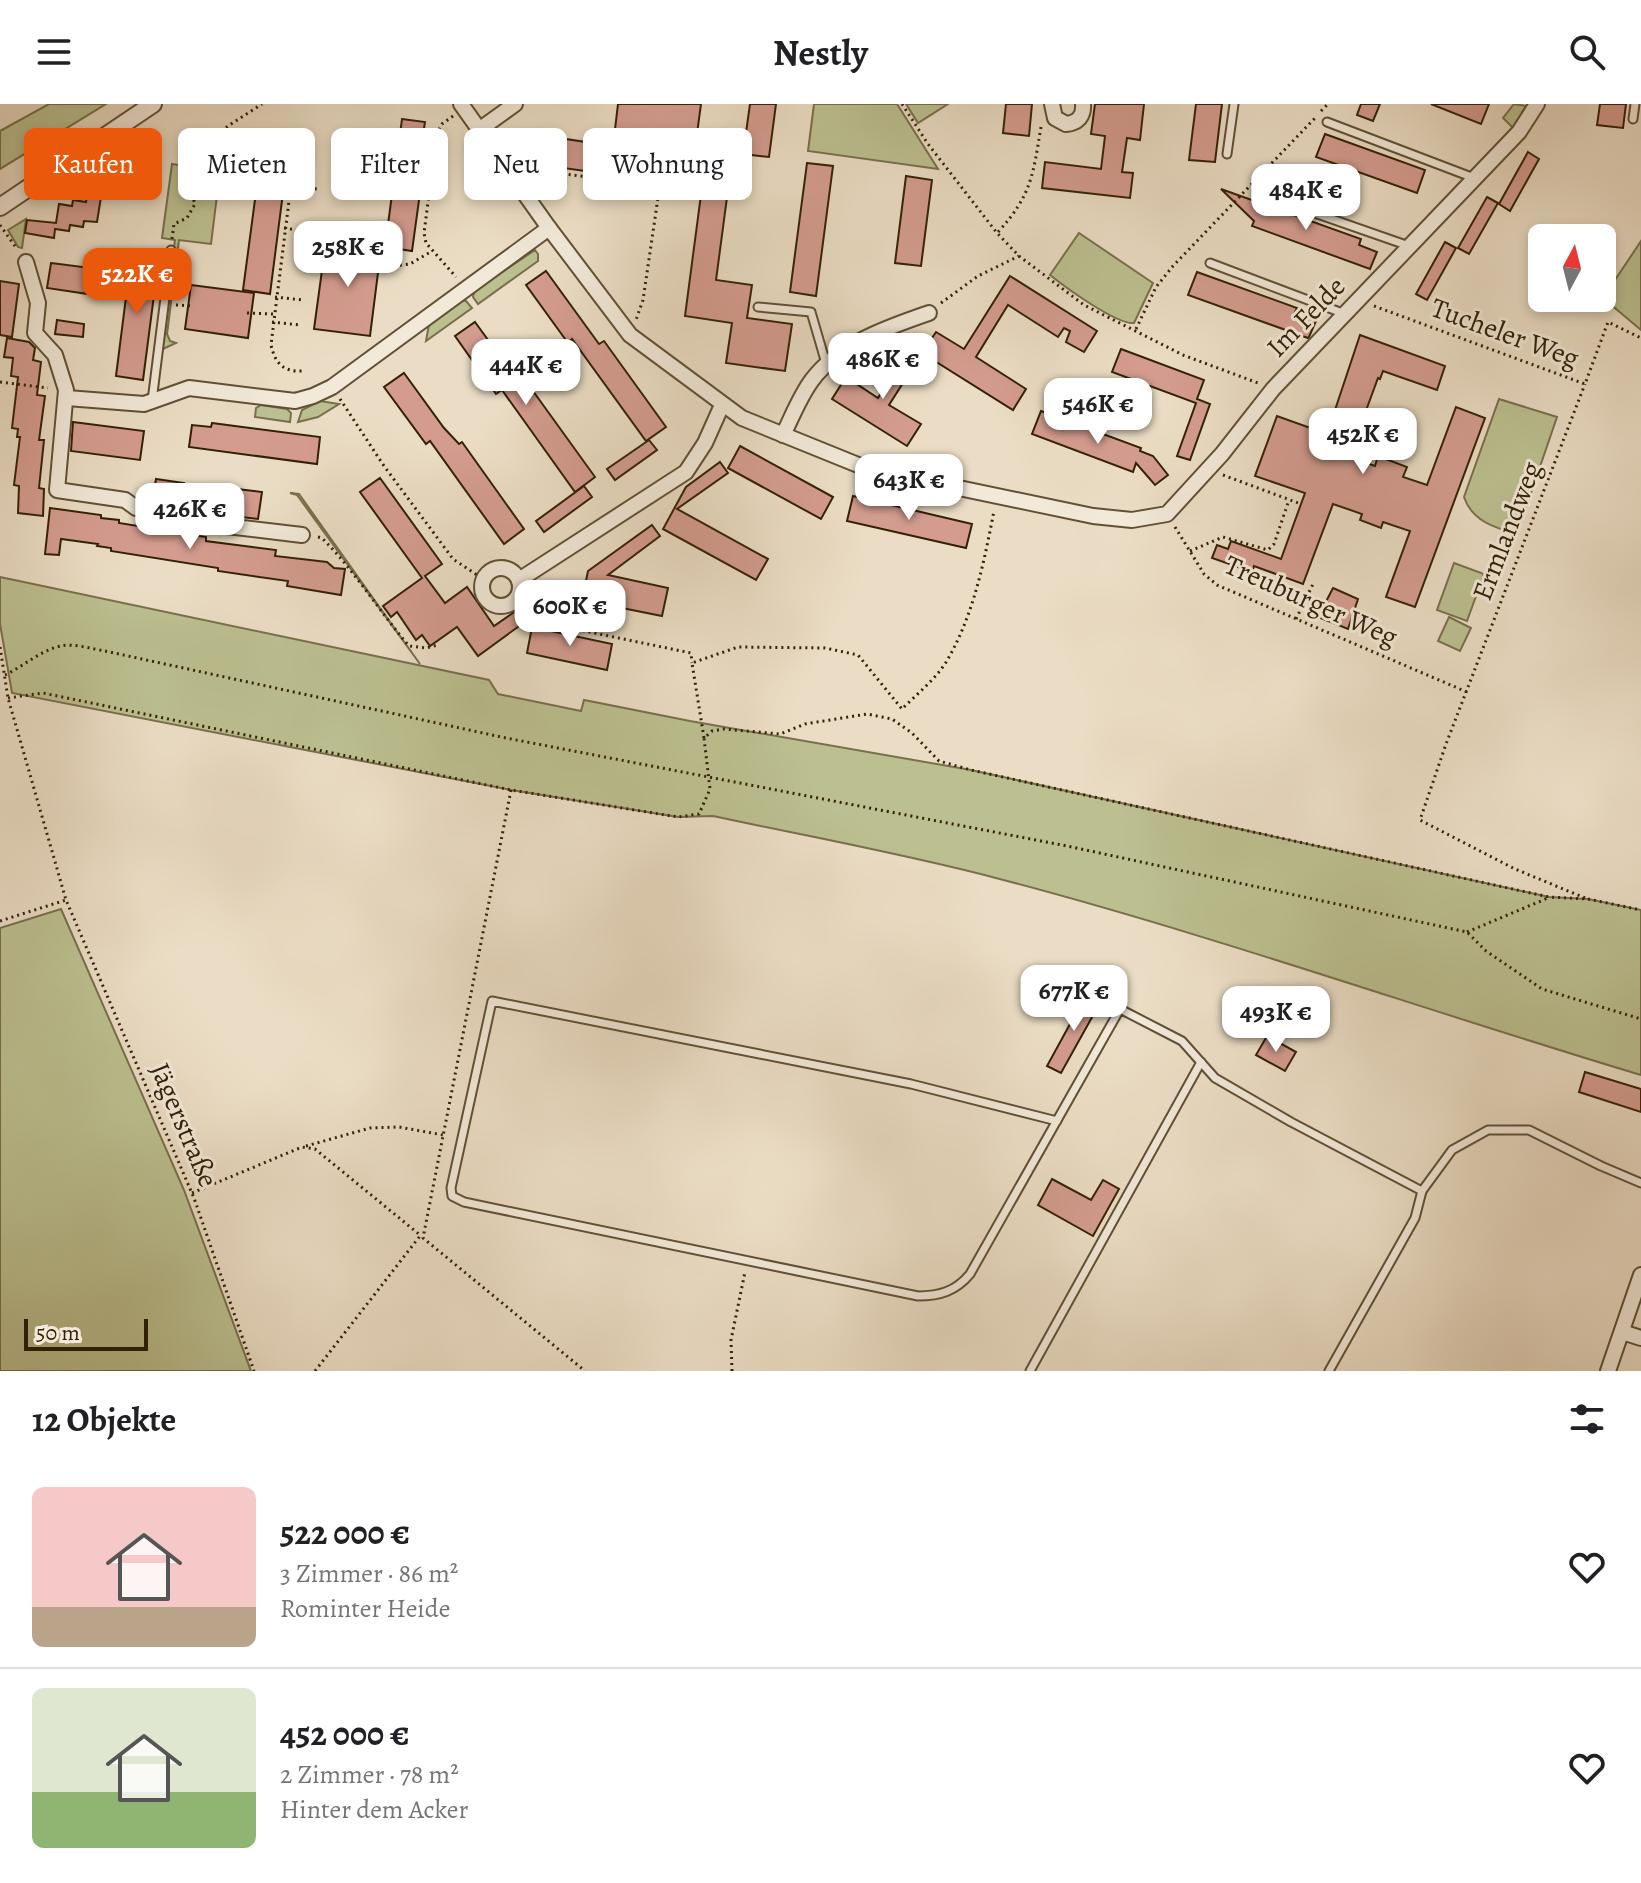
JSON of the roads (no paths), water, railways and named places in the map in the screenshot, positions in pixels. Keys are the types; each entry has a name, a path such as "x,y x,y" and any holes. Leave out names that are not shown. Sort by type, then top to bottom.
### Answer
{"street":[{"path":"0,207 153,104"},
{"path":"482,128 515,104"},
{"path":"1053,111 1066,124 1078,121 1082,116 1083,104"},
{"name":"Im Felde","path":"783,435 868,469 1093,516 1132,520 1167,514 1273,389 1519,132 1537,104"},
{"path":"462,106 478,128"},
{"path":"529,200 630,335 722,405 742,418 783,435 813,379 843,352 880,330 929,313"},
{"path":"66,394 144,404 189,388 295,401 313,396 332,387 549,228"},
{"path":"26,262 38,303 35,333 55,355 66,394 57,490 125,500 136,508 218,525 302,535"},
{"path":"520,585 511,570 498,567 483,579 485,597 494,605 511,603 520,585 686,472 705,443 722,405"},
{"path":"1608,1371 1641,1275"},
{"path":"1622,1332 1641,1338"}],"lane":[{"path":"1227,154 1234,104"},
{"path":"1633,119 1635,104"},
{"path":"1327,122 1475,179"},
{"path":"1260,194 1409,246"},
{"path":"152,401 171,250"},
{"path":"1210,263 1345,314"},
{"path":"758,307 811,312 827,367"},
{"path":"1057,1121 911,1084 492,1001 451,1188 452,1196 464,1202 918,1296 947,1292 960,1285 970,1274 1057,1121 1120,1009 1182,1041 1215,1078 1422,1191"},
{"path":"1030,1371 1201,1062"},
{"path":"1329,1371 1415,1218 1422,1191 1452,1150 1488,1130 1529,1130 1641,1183"}]}
